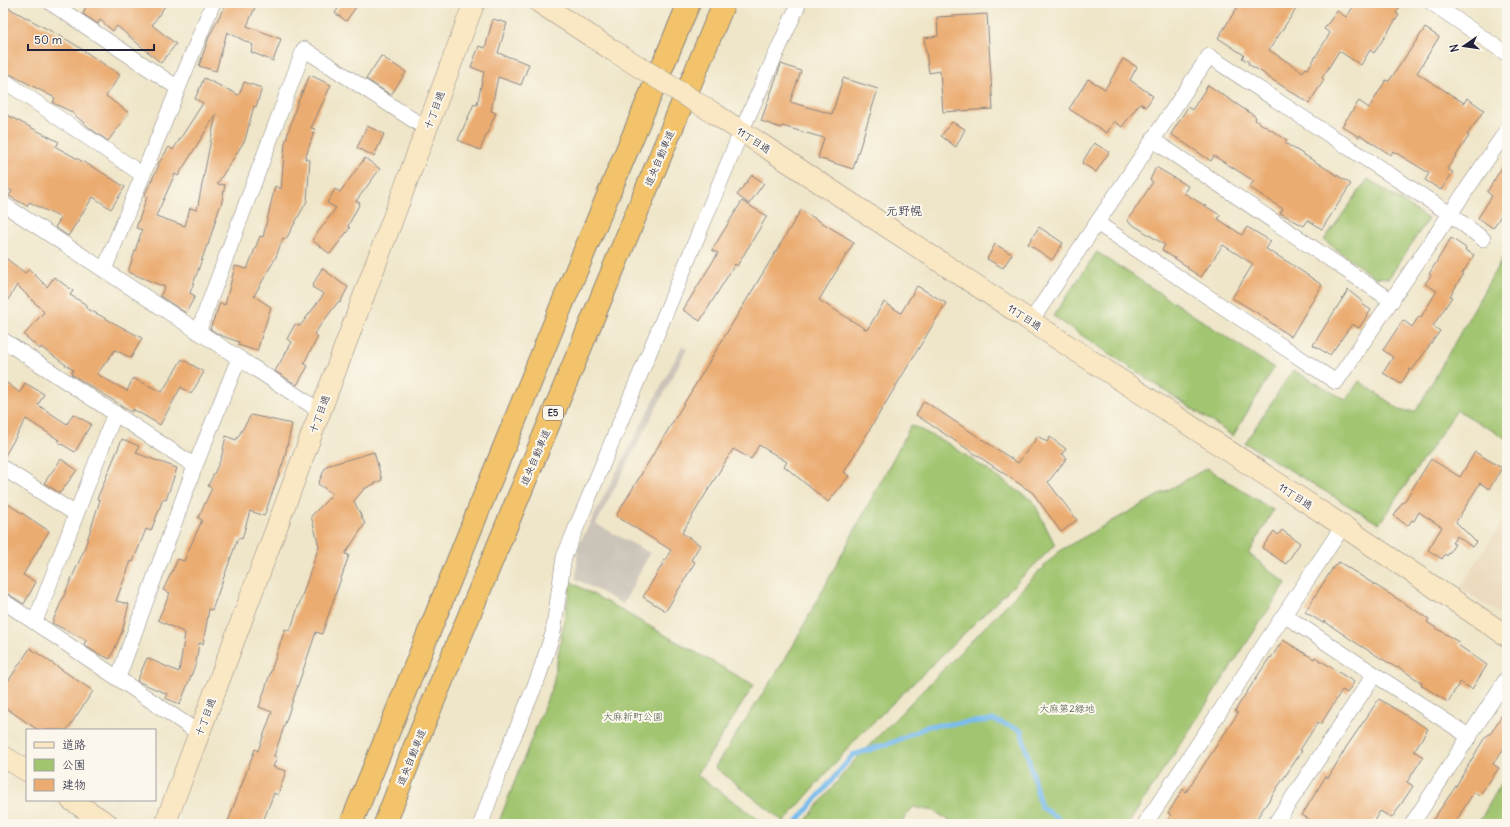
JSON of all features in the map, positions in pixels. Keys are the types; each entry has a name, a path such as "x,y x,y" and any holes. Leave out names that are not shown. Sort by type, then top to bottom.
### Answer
{"highway":[{"path":"351,824 564,300 688,3"},
{"name":"道央自動車道","path":"385,824 416,743 724,3"}],"street":[{"path":"51,3 178,88"},
{"path":"104,270 213,3"},
{"name":"十丁目通","path":"165,824 474,3"},
{"name":"11丁目通","path":"540,3 712,112 1507,636"},
{"path":"481,824 500,772 538,678 553,633 564,557 741,132 799,3"},
{"path":"1432,3 1507,54"},
{"path":"198,332 304,49 427,129"},
{"path":"1031,322 1209,56 1450,214 1483,239"},
{"path":"3,80 143,175"},
{"path":"1097,223 1336,382 1507,130"},
{"path":"1153,140 1392,301"},
{"path":"3,204 320,411"},
{"path":"3,340 195,466"},
{"path":"118,678 195,466 239,358"},
{"path":"35,622 115,413"},
{"path":"3,468 76,514"},
{"path":"1145,824 1284,616 1342,526"},
{"path":"3,601 199,733"},
{"path":"1284,616 1470,737"},
{"path":"1275,824 1374,675"},
{"path":"1412,824 1507,678"},
{"path":"3,756 26,770"},
{"path":"73,801 108,824"}],"shaded area":[{"path":"682,346 687,349 596,524 650,553 623,604 576,579 578,546"},
{"path":"1507,515 1507,618 1460,588"}],"green space":[{"path":"1368,179 1428,219 1389,278 1374,277 1324,240"},
{"path":"1507,250 1507,439 1457,410 1379,524 1245,443 1293,370 1346,400 1359,381 1402,411 1416,411"},
{"path":"1097,252 1274,368 1233,436 1053,316"},
{"path":"911,425 949,444 1033,501 1055,545 856,739 784,822 715,767 789,653"},
{"name":"大麻第2緑地","path":"1207,468 1273,510 1249,554 1286,583 1128,824 955,824 934,811 913,807 900,824 803,824 853,762 1059,551"},
{"name":"大麻新町公園","path":"571,582 754,685 697,775 765,824 498,824 553,684"},
{"path":"1507,773 1507,824 1478,824"}],"building":[{"path":"87,3 167,3 152,25 176,44 161,63 117,26 113,31 100,20 98,24 83,14"},
{"path":"226,3 257,3 247,26 281,39 273,61 251,52 253,45 227,32 216,71 199,66 209,37"},
{"path":"342,3 359,3 346,21 335,13"},
{"path":"1240,3 1300,3 1269,50 1303,72 1306,68 1308,69 1330,33 1324,29 1337,11 1346,17 1356,3 1403,3 1396,13 1399,15 1374,53 1370,50 1361,65 1339,51 1322,78 1324,80 1309,103 1248,64 1249,62 1242,58 1244,55 1218,38"},
{"path":"3,5 71,42 120,75 106,96 129,113 108,141 70,111 53,103 55,98 3,71"},
{"path":"987,14 993,109 943,112 940,71 929,73 924,38 938,36 937,17"},
{"path":"493,19 507,23 498,53 529,64 521,85 498,77 491,111 496,113 480,150 458,140 474,104 477,105 484,72 471,67 479,46 485,48"},
{"path":"1425,28 1439,37 1417,73 1464,103 1467,98 1484,110 1447,169 1453,172 1441,190 1425,180 1429,173 1393,151 1391,155 1360,135 1359,137 1342,126 1359,101 1369,108 1386,80 1389,81"},
{"path":"381,56 406,72 391,95 366,79"},
{"path":"1123,59 1137,67 1130,80 1153,96 1146,107 1140,103 1122,127 1114,121 1107,133 1069,109 1088,79 1105,89"},
{"path":"781,64 801,71 790,102 832,114 843,78 878,89 853,169 818,158 824,138 782,126 781,128 761,121"},
{"path":"310,75 331,85 311,128 315,129 305,159 310,160 307,201 286,239 283,238 276,257 254,296 271,307 257,351 238,345 239,342 220,335 210,329 220,303 225,305 235,266 247,269 260,236 263,237 275,186 281,189 285,143 297,104"},
{"path":"204,78 239,95 244,82 262,88 256,107 254,106 245,140 217,184 225,185 221,206 190,293 195,296 186,313 160,296 165,287 128,272 142,230 136,228 147,197 144,196 159,165 158,164 169,147 173,150 203,103 195,99","holes":["216,114 197,210 190,208 185,226 156,216 175,174 178,176"]},
{"path":"1208,85 1256,117 1255,120 1287,140 1285,143 1351,184 1322,229 1308,220 1304,226 1280,213 1283,209 1249,187 1254,181 1214,156 1211,161 1171,134 1188,107 1192,110"},
{"path":"3,113 59,142 56,147 125,187 111,209 93,197 68,236 55,227 61,218 29,202 27,206 9,196 12,191 3,186"},
{"path":"952,122 965,129 956,147 941,136"},
{"path":"367,126 384,134 374,156 357,148"},
{"path":"1094,143 1109,152 1096,172 1082,163"},
{"path":"365,158 380,169 356,201 360,203 348,226 350,228 330,254 312,240 336,208 327,203 335,189 340,192"},
{"path":"1507,159 1507,206 1493,228 1478,218 1492,196 1487,192"},
{"path":"1156,167 1188,186 1184,193 1220,215 1218,219 1242,235 1247,227 1271,241 1266,249 1322,285 1291,337 1256,312 1232,298 1253,264 1223,245 1201,277 1162,250 1165,245 1127,221 1153,182 1150,180"},
{"path":"752,175 764,183 749,204 737,195"},
{"path":"742,201 767,216 737,266 735,264 700,321 683,310 718,253 712,250"},
{"path":"801,210 854,242 819,300 867,330 884,302 901,313 917,286 946,303 844,472 849,476 828,502 784,466 787,462 759,445 751,459 733,449 682,533 700,545 691,560 695,562 666,611 643,597 671,550 616,516"},
{"path":"1039,227 1063,243 1052,260 1028,244"},
{"path":"1451,238 1466,248 1465,250 1474,255 1450,296 1452,297 1433,326 1440,331 1412,370 1410,369 1401,384 1383,373 1393,357 1383,350 1403,320 1412,327 1419,316 1421,317 1437,291 1425,284 1431,275 1429,274"},
{"path":"995,244 1012,254 1003,268 987,259"},
{"path":"3,256 25,273 29,269 47,287 54,277 73,291 70,295 87,305 86,308 142,338 131,358 115,350 97,374 127,391 133,378 162,392 182,359 204,372 191,394 181,387 160,425 133,409 132,412 120,406 121,405 71,374 73,370 41,347 40,349 24,335 44,312 17,285 3,308"},
{"path":"322,268 348,287 340,303 338,302 314,334 318,337 304,363 308,366 297,385 275,371 292,342 287,339 295,324 300,326 324,294 312,287"},
{"path":"1348,290 1363,302 1362,304 1371,310 1359,328 1352,324 1330,355 1313,345"},
{"path":"3,380 20,393 25,383 44,394 38,405 67,424 73,414 91,424 75,452 58,442 59,440 26,419 3,459"},
{"path":"924,401 1018,463 1038,436 1047,442 1050,437 1066,449 1062,454 1067,458 1048,482 1077,520 1061,532 1033,493 916,415"},
{"path":"251,415 292,424 284,460 264,516 250,511 242,539 238,538 212,610 209,609 203,644 199,643 196,663 180,704 165,698 167,694 137,681 147,658 179,672 185,633 158,620 170,593 163,590 178,559 184,561 202,520 198,518 212,488 208,486 221,459 226,436 236,440"},
{"path":"122,439 139,446 136,453 177,468 166,500 163,499 151,531 146,529 133,562 131,561 116,601 129,604 122,632 110,659 84,645 86,640 52,623 84,550 100,500 97,499"},
{"path":"374,452 382,480 364,489 354,501 365,524 345,554 349,555 322,634 316,632 274,756 277,758 273,767 286,771 278,795 274,793 262,824 227,824 255,749 258,751 272,712 259,707 285,629 290,631 319,546 311,516 333,494 318,484 326,466"},
{"path":"1475,452 1502,468 1489,489 1480,483 1456,522 1476,542 1472,547 1457,536 1452,543 1455,544 1447,556 1445,554 1442,559 1428,550 1442,527 1419,512 1414,521 1412,520 1408,526 1394,516 1431,459 1460,477"},
{"path":"61,459 77,470 60,493 44,483"},
{"path":"8,504 49,531 23,575 36,582 24,604 3,592 3,512"},
{"path":"1282,530 1300,543 1286,564 1262,548 1274,531 1278,535"},
{"path":"1339,562 1429,619 1427,622 1460,643 1458,645 1487,665 1472,689 1460,682 1448,702 1421,685 1422,683 1398,667 1397,668 1353,641 1324,621 1323,623 1305,612 1334,566"},
{"path":"1283,640 1314,659 1315,657 1354,682 1347,693 1342,690 1321,724 1318,722 1300,750 1302,751 1253,824 1166,824 1171,815 1168,813 1183,789 1186,792 1238,713 1235,711 1241,701"},
{"path":"30,648 93,691 68,729 37,729 3,706 3,689"},
{"path":"1379,699 1428,729 1414,751 1423,757 1407,782 1413,786 1392,818 1380,811 1372,824 1317,824 1302,815 1326,776 1328,778 1347,746"},
{"path":"1507,707 1507,744 1493,764 1499,768 1479,796 1474,792 1454,824 1430,824 1456,786 1485,737 1491,733"}],"waterway":[{"path":"795,824 853,755 891,743 929,726 993,720 1021,730 1041,807 1067,824"}],"district":[{"name":"元野幌","path":"904,211"}]}
